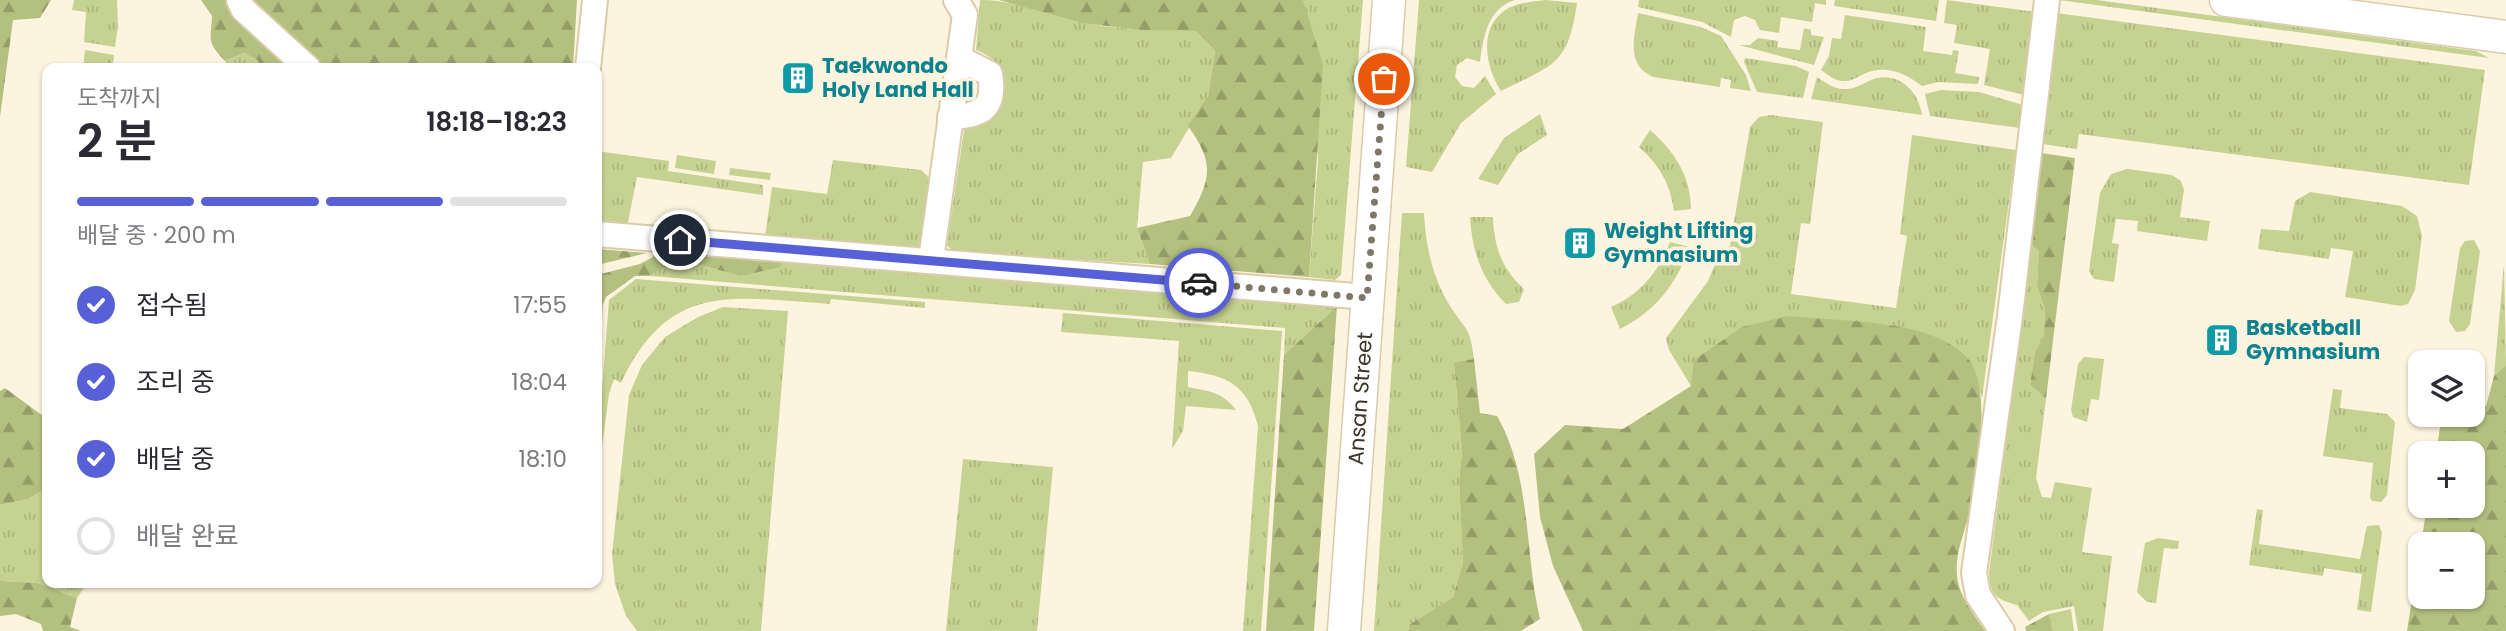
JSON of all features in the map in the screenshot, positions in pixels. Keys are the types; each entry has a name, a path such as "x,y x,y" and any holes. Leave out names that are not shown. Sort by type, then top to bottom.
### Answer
{"main road":[{"name":"Ansan Street","path":"1344,631 1367,298 1378,185 1389,0"},
{"path":"2226,0 2506,37"}],"street":[{"path":"239,0 243,9 302,63"},
{"path":"589,63 595,0"},
{"path":"931,260 965,15 956,0"},
{"path":"2002,631 1978,595 1974,573 2011,303 2048,0"},
{"path":"950,117 974,116 988,105 993,91 990,74 959,58"},
{"path":"602,234 1367,298"}],"green space":[{"path":"0,0 51,0 40,18 13,20 0,117"},
{"path":"74,0 117,0 118,26 115,47 84,42 86,12 72,10"},
{"path":"201,0 225,0 255,33 290,63 259,63 244,53 225,61 212,45 212,16"},
{"path":"253,0 577,0 573,63 318,63 269,24"},
{"path":"980,0 1019,5 1095,25 1196,31 1215,51 1208,96 1171,158 1143,162 1137,228 1150,264 954,252 947,245 964,130 989,114 1003,92 1004,80 1000,68 991,58 976,50"},
{"path":"999,0 1303,0 1323,65 1309,277 1150,264 1137,228 1190,216 1206,180 1206,160 1188,126 1208,96 1215,51 1196,31 1141,30 1082,23"},
{"path":"1303,0 1363,0 1341,275 1335,280 1309,277 1318,159"},
{"path":"1419,0 1515,0 1499,10 1488,25 1480,62 1467,58 1457,65 1455,77 1462,86 1474,88 1485,76 1496,94 1461,123 1432,172 1406,167"},
{"path":"1546,0 1577,3 1569,39 1556,60 1546,68 1501,91 1491,72 1487,50 1490,28 1509,8"},
{"path":"1639,0 1826,0 1826,5 1815,3 1812,22 1781,17 1779,33 1760,30 1755,20 1745,16 1734,20 1731,37 1702,22 1638,7"},
{"path":"1835,0 1939,0 1936,21 1834,6"},
{"path":"1947,0 2036,12 2024,95 1984,85 1990,49 1954,43 1957,25 1944,23"},
{"path":"2059,0 2097,0 2476,51 2489,58"},
{"path":"1638,13 1701,27 1721,36 1746,75 1751,91 1730,88 1731,80 1721,78 1720,87 1653,77 1644,72 1635,58 1634,50"},
{"path":"2056,13 2485,70 2469,185 2079,134 2077,149 2042,144"},
{"path":"1845,15 1926,27 1923,51 1952,55 1953,50 1959,51 1955,73 1979,77 1978,84 1938,82 1922,86 1909,77 1888,70 1866,73 1848,81 1832,78 1821,70 1829,56 1832,38 1841,39"},
{"path":"1804,28 1811,30 1811,35 1824,37 1814,65 1739,45 1750,45 1758,38 1778,41 1777,47 1800,50"},
{"path":"85,50 114,55 113,63 84,63"},
{"path":"244,53 259,63 226,63 225,61"},
{"path":"1745,58 1796,66 1809,72 1803,98 1757,92 1744,62"},
{"path":"1817,77 1842,89 1854,88 1877,78 1894,79 1913,92 1922,115 1811,99"},
{"path":"1941,90 1979,92 2023,105 2020,128 1930,116 1925,94"},
{"path":"1540,114 1547,135 1518,154 1498,185 1478,179 1504,138"},
{"path":"1771,115 1823,122 1810,224 1801,223 1791,294 1896,308 1907,236 1900,234 1912,135 2016,150 1982,398 1972,365 1691,386 1669,350 1666,338 1708,281 1721,250 1730,246 1750,127 1759,117"},
{"path":"1650,130 1680,165 1688,186 1691,209 1674,211 1663,176 1639,147"},
{"path":"602,152 669,161 668,171 763,185 763,195 637,177 627,227 602,225"},
{"path":"2041,153 2075,158 2046,399 2030,385 2035,352 2044,335 2045,309 2037,286 2039,251 2031,245"},
{"path":"677,155 716,161 714,174 675,168"},
{"path":"833,160 921,170 932,180 923,244 918,248 765,237 772,187 827,194"},
{"path":"730,168 771,173 770,180 729,175"},
{"path":"2127,169 2172,175 2181,181 2184,190 2180,217 2210,221 2207,241 2137,231 2138,221 2116,219 2112,243 2119,244 2114,282 2094,279 2089,271 2100,193 2111,174"},
{"path":"2310,192 2402,206 2417,216 2422,236 2415,290 2408,304 2401,306 2345,297 2353,251 2331,248 2329,259 2258,249 2261,229 2289,231 2295,201"},
{"path":"1402,213 1424,213 1426,238 1434,272 1444,295 1471,340 1474,359 1454,362 1462,452 1459,481 1463,562 1453,597 1409,625 1409,631 1374,631"},
{"path":"1470,217 1493,217 1495,238 1501,257 1510,274 1524,289 1519,302 1506,304 1490,285 1479,264"},
{"path":"2474,240 2480,251 2470,324 2465,331 2456,332 2449,321 2460,248 2465,241"},
{"path":"1670,242 1690,247 1678,273 1654,305 1620,329 1611,307 1632,295 1648,280"},
{"path":"2031,245 2039,251 2037,286 2045,309 2044,335 2035,352 2030,385 2046,399 2036,478 2042,497 2051,498 2055,482 2092,488 2082,552 2112,556 2103,631 2078,631 2074,606 2043,612 2029,621 2017,605 2004,601 1993,592 1990,581"},
{"path":"602,249 647,253 602,264"},
{"path":"664,251 784,261 780,267 741,276 693,263 661,269 650,276 635,276 606,297 602,304 602,274 640,264"},
{"path":"784,261 1337,306 1284,355 1285,328 650,276 660,269 693,263 742,276"},
{"path":"2504,264 2506,365 2494,376"},
{"path":"636,279 925,302 925,308 831,299 830,304 735,299 708,302 683,311 661,326 640,350 621,383 614,379 609,394 602,446 602,390 609,300"},
{"path":"1337,306 1314,631 1266,631 1284,355"},
{"path":"723,307 788,311 761,631 637,631 626,616 615,584 612,554 629,395 642,365 665,337 698,317"},
{"path":"1063,313 1282,331 1261,631 1243,631 1258,426 1248,401 1242,392 1225,379 1188,371 1188,387 1220,396 1236,410 1186,406 1183,431 1172,449 1179,341 1061,332"},
{"path":"1788,316 1880,324 1918,331 1936,337 1962,352 1973,366 1981,399 1981,441 1972,502 1958,553 1957,575 1963,597 1985,631 1583,631 1553,566 1540,517 1534,454 1565,425 1623,429 1691,386 1694,360 1742,327"},
{"path":"2084,357 2104,359 2099,400 2091,399 2087,422 2073,417 2071,410 2078,364"},
{"path":"1474,359 1480,413 1497,416 1516,464 1522,489 1540,619 1521,631 1409,631 1409,625 1453,597 1463,562 1459,481 1462,452 1454,362"},
{"path":"2506,365 2506,631 2407,631 2410,609 2485,609 2485,532 2423,532 2425,518 2485,518 2485,441 2438,441 2440,427 2485,427 2485,406 2494,376"},
{"path":"5,388 42,415 42,491 28,499 0,505 0,391"},
{"path":"2333,389 2342,390 2340,408 2387,414 2395,422 2387,495 2381,502 2372,501 2370,497 2373,463 2323,456"},
{"path":"963,459 1053,467 1037,631 946,631"},
{"path":"42,491 42,585 0,581 0,505 28,499"},
{"path":"2257,509 2263,510 2259,544 2360,559 2367,526 2379,525 2382,533 2371,612 2357,610 2362,574 2324,568 2323,576 2249,565"},
{"path":"2158,538 2179,541 2178,549 2164,548 2156,603 2147,602 2137,592 2145,543"},
{"path":"0,581 38,583 42,585 42,588 51,588 77,598 70,627 81,631 43,631 41,624 16,614 0,616"},
{"path":"51,588 84,588 77,598"},
{"path":"2071,609 2074,631 2053,631 2049,614"},
{"path":"2049,614 2053,631 2026,631 2025,627"}],"way so far":[{"path":"1199,283 1367,298 1378,185 1384,79"}],"place":[{"name":"Taekwondo Holy Land Hall","path":"798,78"},
{"name":"Weight Lifting Gymnasium","path":"1580,243"},
{"name":"Basketball Gymnasium","path":"2222,340"}],"route":[{"path":"680,240 1199,283"}]}
